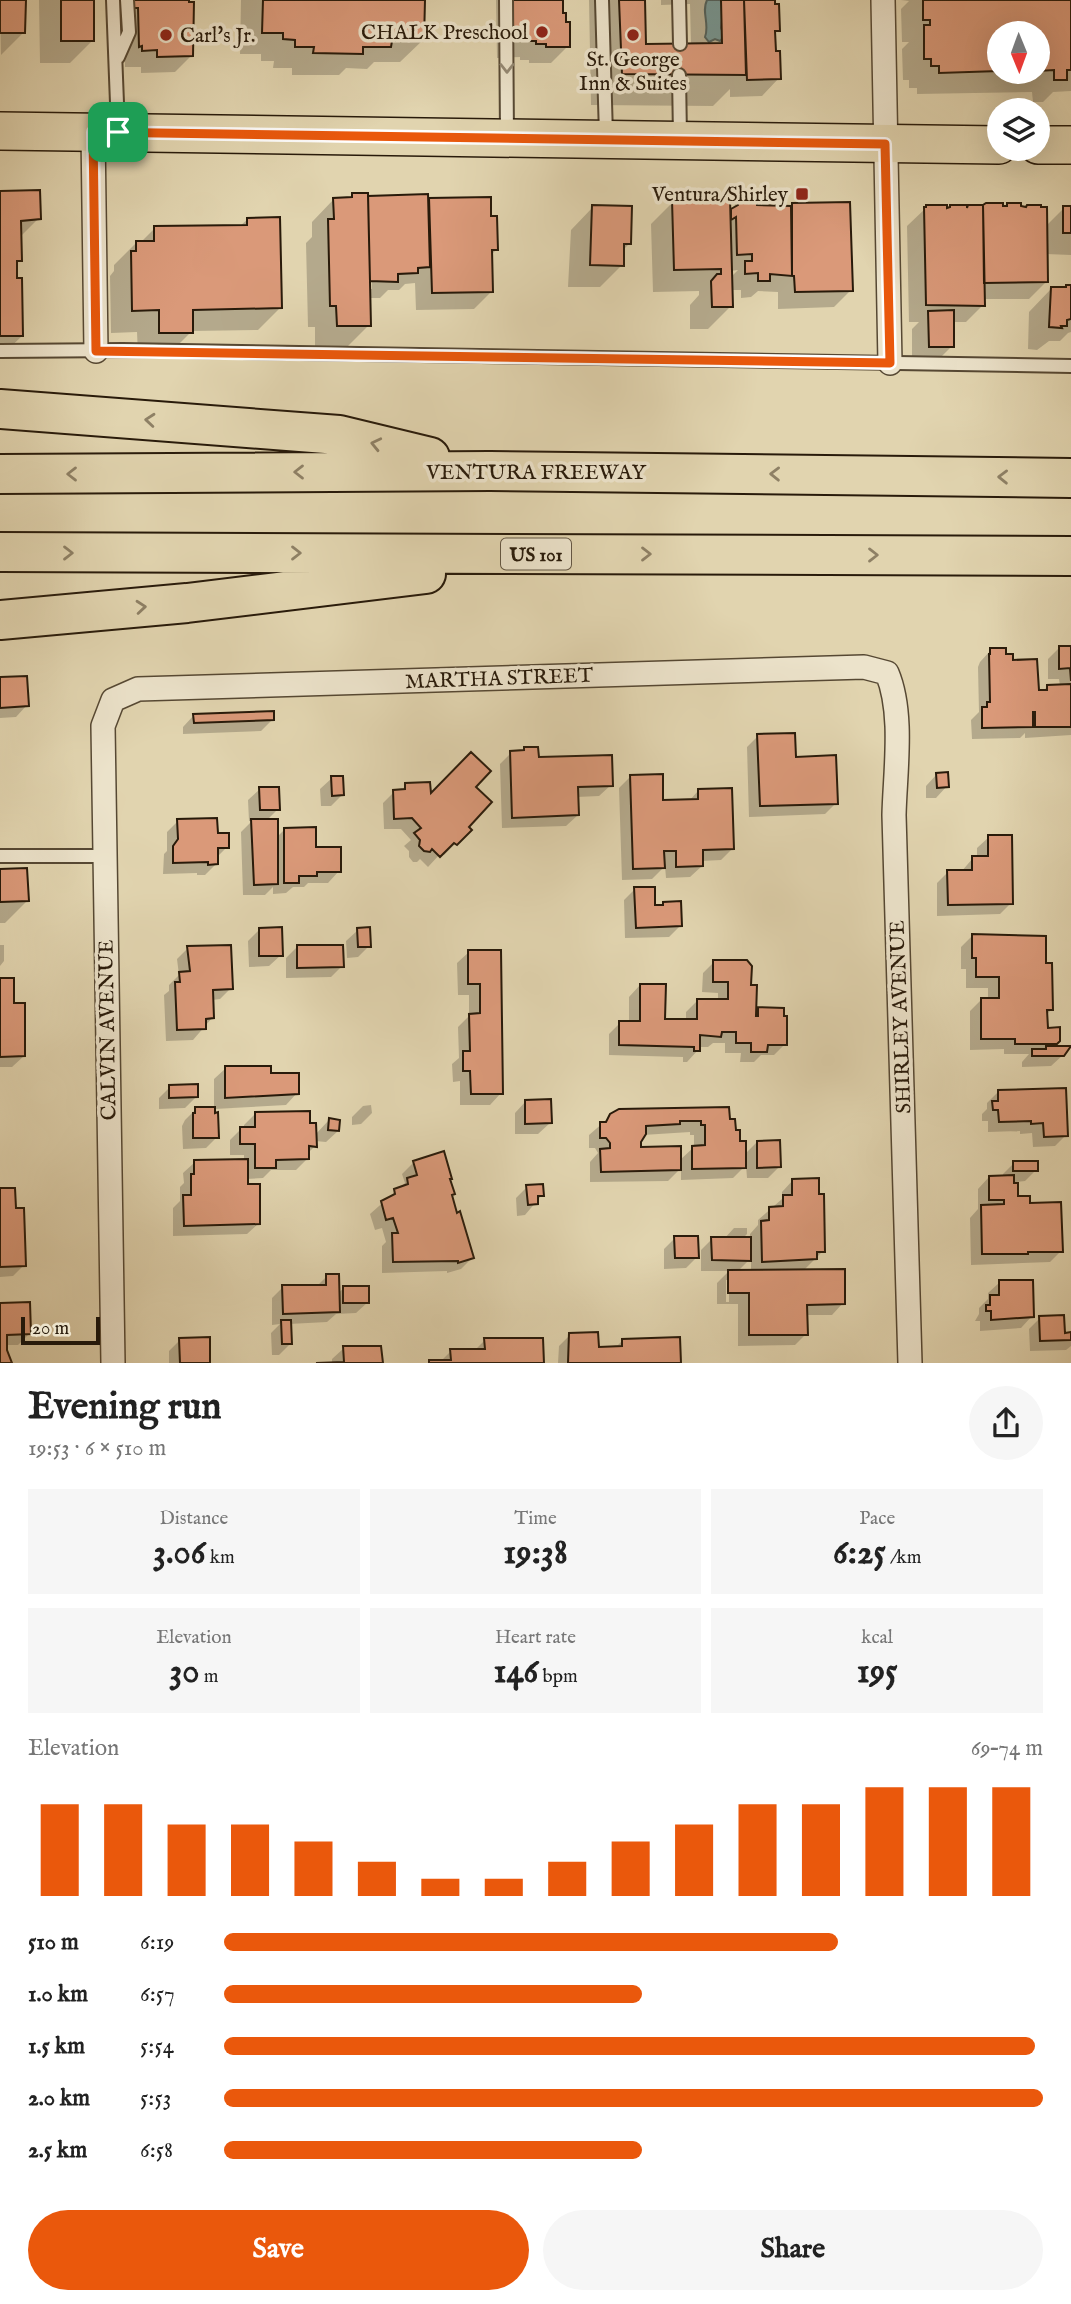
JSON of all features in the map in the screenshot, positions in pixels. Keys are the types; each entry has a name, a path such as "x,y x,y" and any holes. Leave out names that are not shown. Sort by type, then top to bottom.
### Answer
{"highway":[{"path":"0,409 338,436 490,471"},
{"name":"VENTURA FREEWAY","path":"0,474 490,471 1071,478"},
{"name":"US 101","path":"0,552 1071,556"},
{"path":"0,620 187,603 598,554"}],"main road":[{"path":"0,131 987,145"},
{"path":"1050,145 1071,145"}],"street":[{"path":"884,0 890,363"},
{"path":"96,351 106,132"},
{"name":"MARTHA STREET","path":"113,700 138,689 864,667 887,673"},
{"name":"SHIRLEY AVENUE","path":"887,673 895,691 894,816 911,1363"},
{"name":"CALVIN AVENUE","path":"113,700 103,726 113,1363"}],"lane":[{"path":"106,132 116,61 113,0"},
{"path":"116,61 129,32 127,0"},
{"path":"506,0 507,137"},
{"path":"602,0 606,139"},
{"path":"678,0 680,44"},
{"path":"679,75 681,140"},
{"path":"0,351 1071,366"},
{"path":"0,856 105,856"}],"water":[{"path":"707,0 720,0 724,5 721,28 724,36 720,41 715,39 709,42 705,37"}],"building":[{"path":"0,0 26,0 25,33 0,33"},
{"path":"61,0 94,0 94,41 61,41"},
{"name":"Carl's Jr.","path":"133,0 194,2 193,56 157,57 157,50 142,51 142,46 139,47 138,8 134,8"},
{"path":"263,0 425,0 424,41 392,41 391,47 363,47 363,54 313,53 314,47 295,47 295,40 283,39 283,33 262,33"},
{"name":"CHALK Preschool","path":"512,0 563,0 563,13 566,13 566,22 570,22 570,47 546,47 546,44 536,44 536,41 513,41"},
{"name":"St. George Inn & Suites","path":"619,0 645,0 646,44 722,43 721,0 744,0 746,75 622,74"},
{"path":"744,0 775,0 775,4 779,4 780,31 775,31 776,51 780,51 781,79 747,80"},
{"path":"923,0 1071,0 1071,70 1067,70 1067,80 1054,80 1054,70 1050,70 1050,21 987,21 987,71 939,73 939,66 931,66 931,59 924,59 924,25 930,25 930,20 923,20"},
{"path":"40,190 41,219 21,221 22,261 17,261 17,278 22,278 23,336 0,336 0,191"},
{"path":"352,193 368,193 371,326 337,326 336,306 330,306 328,219 334,219 333,198 352,197"},
{"path":"428,194 430,267 418,268 418,273 398,274 398,282 370,281 368,196"},
{"path":"491,197 491,216 497,216 498,250 492,250 493,292 432,293 429,198"},
{"path":"730,199 733,307 712,307 711,281 717,274 721,274 721,269 674,270 672,200"},
{"path":"738,199 757,199 757,205 791,206 792,276 770,274 770,281 758,281 758,273 745,274 745,261 752,261 752,254 737,255 736,217 731,220 731,209 738,205"},
{"path":"850,202 853,291 795,292 792,276 792,203"},
{"path":"1003,203 1003,206 1007,206 1007,203 1021,203 1021,206 1026,207 1047,207 1048,282 984,283 983,205"},
{"path":"592,205 632,206 631,244 624,244 624,266 590,265"},
{"path":"926,205 947,205 947,208 950,205 967,205 967,208 968,205 983,205 985,306 926,305"},
{"path":"1063,206 1071,206 1071,233 1063,233"},
{"path":"280,217 282,308 193,310 193,333 159,333 159,310 132,311 131,251 136,251 136,241 154,241 154,226 247,225 247,218"},
{"path":"1071,285 1071,319 1067,320 1067,326 1061,326 1062,328 1049,327 1051,287"},
{"path":"954,310 954,347 929,347 928,311"},
{"path":"1059,646 1071,646 1071,681 1070,668 1059,669"},
{"path":"990,648 1006,648 1006,654 1013,654 1013,660 1037,659 1039,690 1047,690 1047,685 1071,684 1071,727 1035,727 1033,712 1033,727 982,728 982,707 987,707 987,702 990,702"},
{"path":"27,676 29,706 0,708 0,677"},
{"path":"274,711 274,720 194,723 193,714"},
{"path":"795,733 796,757 836,755 838,804 760,806 757,734"},
{"path":"524,747 538,747 539,757 612,755 613,786 578,787 579,815 512,818 510,751 524,750"},
{"path":"471,752 491,771 476,787 492,802 469,827 472,830 457,845 454,843 440,857 432,849 430,852 424,851 414,833 421,828 412,818 394,819 393,790 405,789 405,783 430,782 431,793"},
{"path":"948,772 949,787 937,788 936,773"},
{"path":"663,774 663,800 698,799 698,789 732,788 734,849 703,850 703,866 676,867 676,851 664,851 665,868 633,869 630,775"},
{"path":"331,776 343,776 344,795 332,796"},
{"path":"259,787 279,787 280,810 260,810"},
{"path":"217,818 218,833 229,833 229,848 218,848 218,864 173,863 173,846 178,839 177,819"},
{"path":"251,819 278,819 278,884 254,885"},
{"path":"316,827 316,847 341,847 341,872 317,872 317,876 299,876 299,883 284,883 284,828"},
{"path":"988,835 1012,835 1013,904 948,905 947,870 972,870 972,856 988,856"},
{"path":"27,868 29,901 0,902 0,869"},
{"path":"634,887 655,887 655,905 681,901 682,926 636,928"},
{"path":"282,927 283,956 259,956 259,928"},
{"path":"370,927 371,947 358,947 357,928"},
{"path":"972,934 1046,936 1046,963 1052,963 1053,1010 1047,1010 1048,1028 1060,1027 1060,1041 1057,1044 1015,1044 1015,1039 981,1039 981,998 999,998 999,977 976,977 976,958 972,958"},
{"path":"231,945 233,989 213,990 214,1018 206,1019 206,1029 177,1030 175,982 180,982 179,972 190,971 187,946"},
{"path":"297,945 343,945 344,967 297,968"},
{"path":"468,950 501,950 503,1094 471,1094 470,1071 463,1071 463,1051 470,1051 469,1014 480,1013 480,984 468,984"},
{"path":"713,960 747,960 752,966 751,985 757,985 756,1016 758,1007 784,1008 784,1016 787,1016 787,1045 768,1045 767,1052 751,1052 751,1043 736,1043 736,1032 722,1032 721,1037 700,1035 700,1051 694,1051 694,1047 619,1045 619,1021 640,1021 640,984 666,984 665,1019 697,1019 697,999 728,999 728,982 713,982"},
{"path":"0,978 14,978 14,1003 25,1003 25,1056 0,1057"},
{"path":"1046,1046 1071,1046 1064,1056 1032,1056 1032,1049 1046,1049"},
{"path":"225,1066 271,1066 271,1073 299,1073 299,1094 225,1098"},
{"path":"198,1084 198,1097 169,1098 169,1085"},
{"path":"1066,1088 1068,1136 1044,1137 1043,1123 999,1122 998,1110 993,1110 992,1101 998,1101 998,1090"},
{"path":"551,1099 552,1123 525,1124 525,1100"},
{"path":"195,1107 215,1107 215,1113 218,1112 219,1138 193,1138"},
{"path":"729,1107 730,1119 735,1119 736,1130 740,1130 740,1141 746,1141 746,1168 692,1169 692,1146 705,1145 705,1125 701,1125 701,1121 680,1121 680,1124 646,1126 641,1147 681,1146 681,1170 601,1172 600,1149 610,1148 610,1143 606,1138 600,1138 600,1122 606,1122 610,1114 619,1109"},
{"path":"310,1111 310,1123 316,1123 317,1147 309,1146 309,1159 276,1160 276,1168 255,1168 255,1144 240,1144 240,1127 255,1127 255,1112"},
{"path":"329,1118 340,1120 339,1131 328,1130"},
{"path":"780,1140 781,1167 757,1168 757,1141"},
{"path":"444,1151 457,1213 460,1211 474,1258 458,1263 393,1262 392,1233 398,1233 393,1218 386,1220 381,1201 395,1194 394,1189 408,1184 407,1178 417,1175 413,1161"},
{"path":"248,1159 248,1184 260,1184 260,1224 184,1226 183,1195 191,1195 194,1160"},
{"path":"1013,1161 1038,1161 1038,1171 1013,1171"},
{"path":"1014,1175 1014,1183 1018,1183 1018,1196 1030,1196 1030,1203 1061,1202 1063,1252 982,1254 981,1205 1004,1204 1004,1200 989,1200 989,1176"},
{"path":"819,1178 819,1194 824,1194 825,1252 817,1252 817,1259 762,1262 761,1221 769,1220 769,1207 783,1206 783,1195 792,1195 792,1179"},
{"path":"543,1184 544,1196 538,1196 538,1204 528,1205 526,1185"},
{"path":"0,1188 15,1188 16,1208 24,1208 26,1266 0,1267"},
{"path":"674,1236 698,1236 699,1258 675,1258"},
{"path":"711,1237 751,1237 751,1261 712,1260"},
{"path":"845,1269 845,1304 807,1305 808,1335 749,1335 749,1293 728,1293 728,1270"},
{"path":"326,1274 339,1274 340,1312 283,1314 282,1285 326,1285"},
{"path":"999,1280 1033,1280 1034,1317 991,1320 991,1311 986,1311 986,1305 990,1305 990,1295 999,1295"},
{"path":"343,1286 369,1286 369,1303 343,1303"},
{"path":"30,1302 31,1334 7,1335 7,1350 12,1363 0,1363 0,1303"},
{"path":"1064,1315 1065,1333 1071,1332 1071,1340 1040,1341 1039,1316"},
{"path":"281,1320 291,1320 292,1344 282,1344"},
{"path":"598,1332 599,1347 622,1346 622,1339 680,1337 681,1363 568,1363 569,1333"},
{"path":"210,1337 210,1363 180,1363 179,1338"},
{"path":"484,1338 543,1338 544,1363 429,1363 429,1360 451,1360 450,1349 485,1349"},
{"path":"343,1346 381,1346 383,1363 316,1363 344,1362"}],"place":[{"name":"CHALK Preschool","path":"542,32"},
{"name":"Carl's Jr.","path":"166,35"},
{"name":"St. George Inn & Suites","path":"633,35"},
{"name":"Ventura/Shirley","path":"802,194"}],"route":[{"path":"93,132 118,132 885,144 890,363 96,351 93,132"}]}
